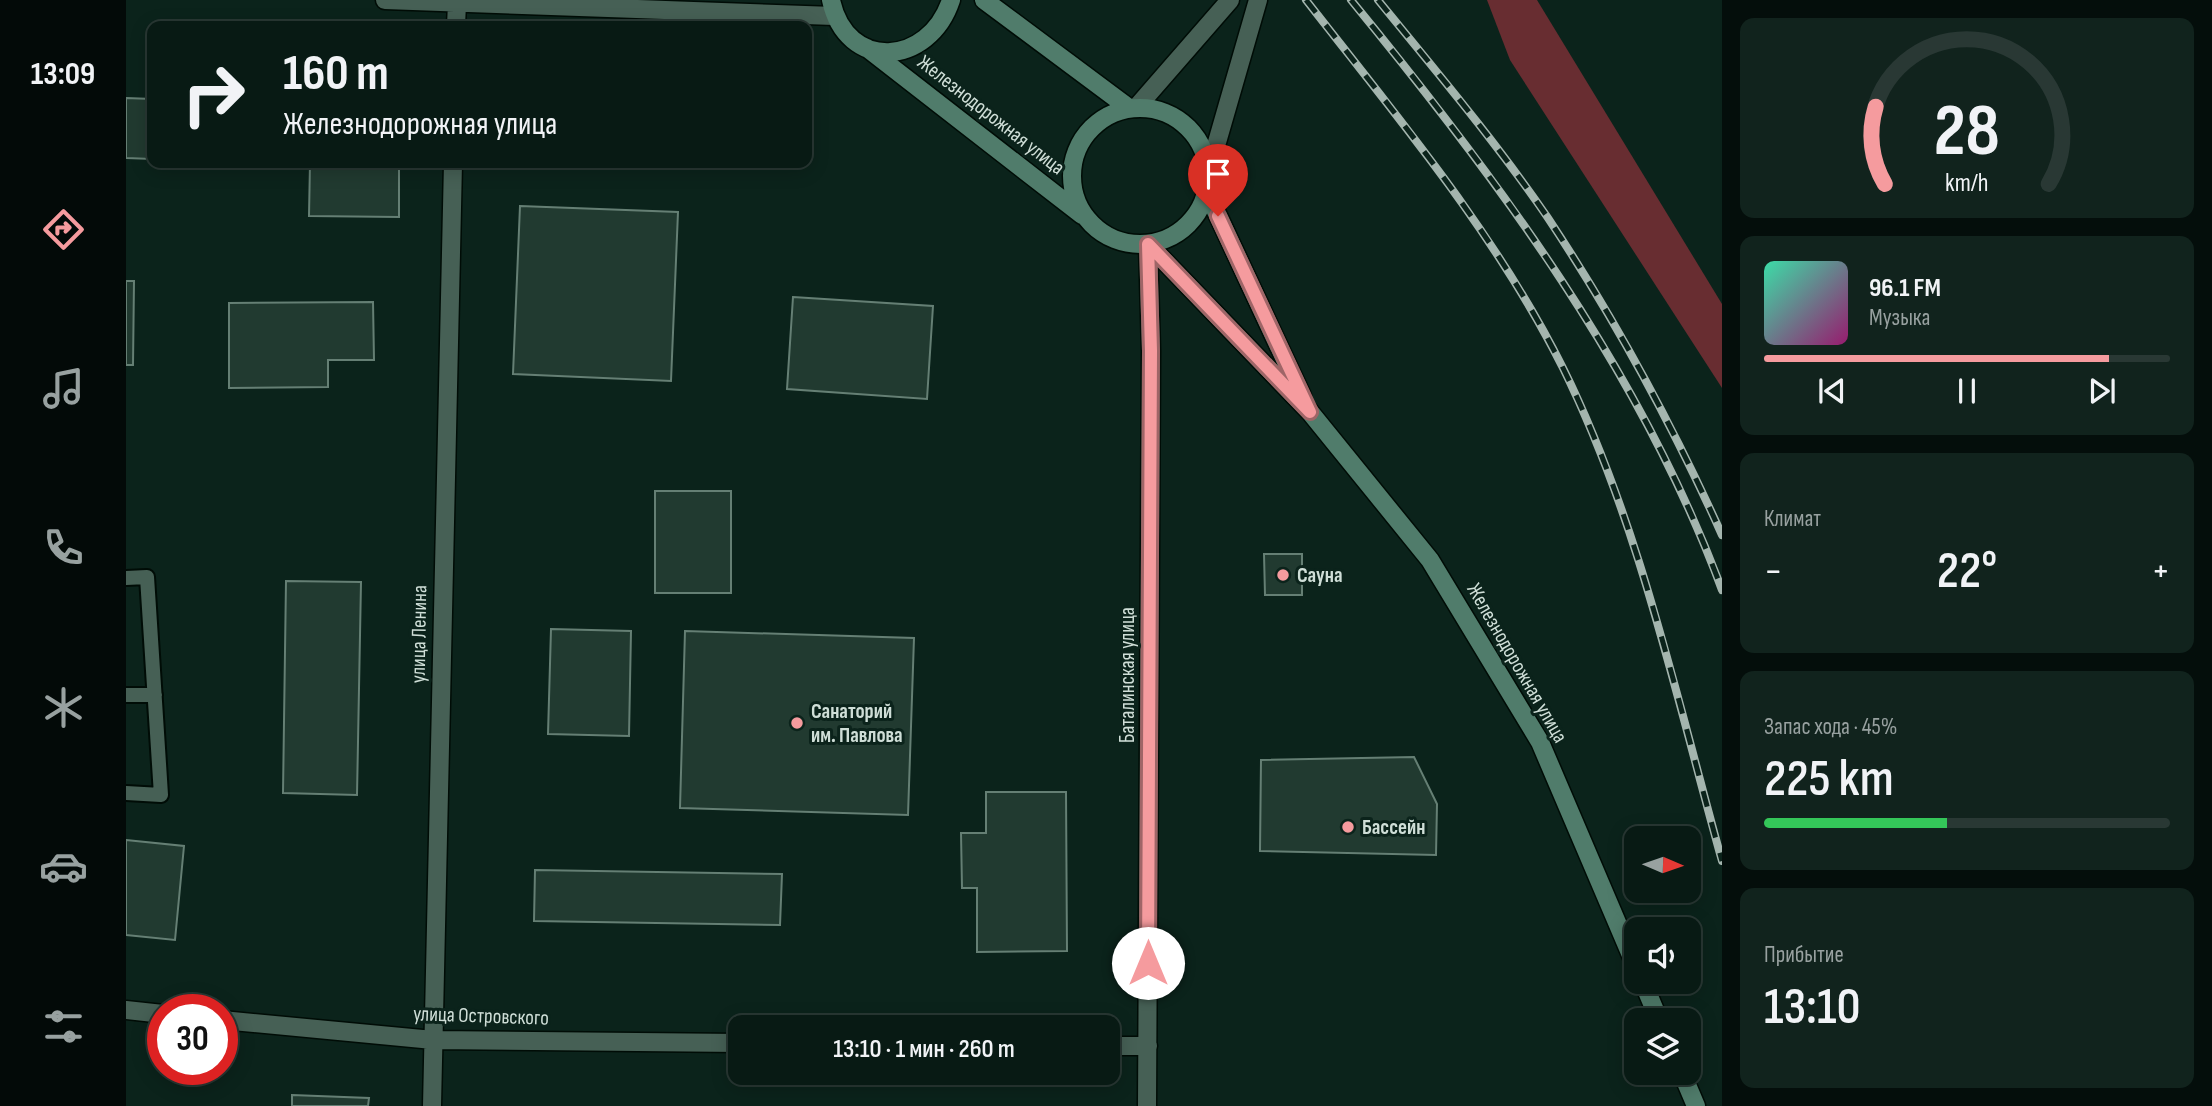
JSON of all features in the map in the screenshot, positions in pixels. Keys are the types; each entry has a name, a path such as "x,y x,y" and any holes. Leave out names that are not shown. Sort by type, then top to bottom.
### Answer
{"main road":[{"name":"Железнодорожная улица","path":"867,48 894,52 920,45 940,26 951,0"},
{"path":"984,0 1133,108"},
{"name":"Железнодорожная улица","path":"832,5 842,29 1086,219"},
{"path":"1133,108 1152,108 1173,115 1191,129 1203,148 1209,170 1207,192 1199,211 1186,228 1168,239 1148,244 1125,243 1104,234 1086,219 1077,201 1072,181 1073,161 1081,142 1093,126 1110,114 1133,108"},
{"name":"Железнодорожная улица","path":"1207,192 1310,412"},
{"name":"Железнодорожная улица","path":"1148,244 1310,412 1430,560 1540,742 1624,939"},
{"path":"1687,1085 1696,1106"}],"street":[{"path":"385,0 457,3 832,5"},
{"path":"1133,108 1230,0"},
{"path":"1209,170 1258,0"},
{"path":"456,21 457,3"},
{"name":"улица Ленина","path":"432,1106 453,168"},
{"name":"Баталинская улица","path":"1147,1106 1151,351 1148,244"},
{"path":"126,1010 147,1012"},
{"name":"улица Островского","path":"238,1022 433,1040 728,1043"},
{"path":"1120,1046 1148,1046"}],"lane":[{"path":"126,578 147,577 160,794 126,793"},
{"path":"126,695 155,695"}],"shaded area":[{"path":"1487,0 1537,0 1722,304 1722,388 1510,60"}],"building":[{"path":"126,98 147,99 147,159 126,158"},
{"path":"310,168 399,168 399,217 309,216"},
{"path":"520,206 678,212 671,381 513,374"},
{"path":"126,281 134,281 133,365 126,365"},
{"path":"793,297 933,306 927,399 787,389"},
{"path":"373,302 374,360 328,360 328,387 229,388 229,303"},
{"path":"655,491 731,491 731,593 655,593"},
{"name":"Сауна","path":"1264,554 1302,554 1302,595 1265,595"},
{"path":"286,581 361,582 357,795 283,793"},
{"path":"551,629 631,631 629,736 548,734"},
{"name":"Санаторий им. Павлова","path":"685,631 914,638 908,815 680,808"},
{"name":"Бассейн","path":"1414,757 1437,804 1436,855 1260,851 1261,760"},
{"path":"986,792 1066,792 1067,951 977,952 977,888 962,888 961,833 986,833"},
{"path":"126,840 184,846 175,940 126,935"},
{"path":"535,870 782,874 780,925 534,921"},
{"path":"292,1095 369,1098 368,1106 292,1106"}],"railway":[{"path":"1306,0 1444,178 1508,271 1563,368 1590,427 1635,548 1672,673 1722,861"},
{"path":"1351,0 1460,137 1512,208 1608,354 1651,431 1689,509 1722,590"},
{"path":"1378,0 1508,162 1573,256 1641,373 1722,535"}],"place":[{"name":"Сауна","path":"1283,575"},
{"name":"Санаторий им. Павлова","path":"797,723"},
{"name":"Бассейн","path":"1348,827"}],"route":[{"path":"1148,963 1151,351 1148,244 1310,412 1218,216"}]}
